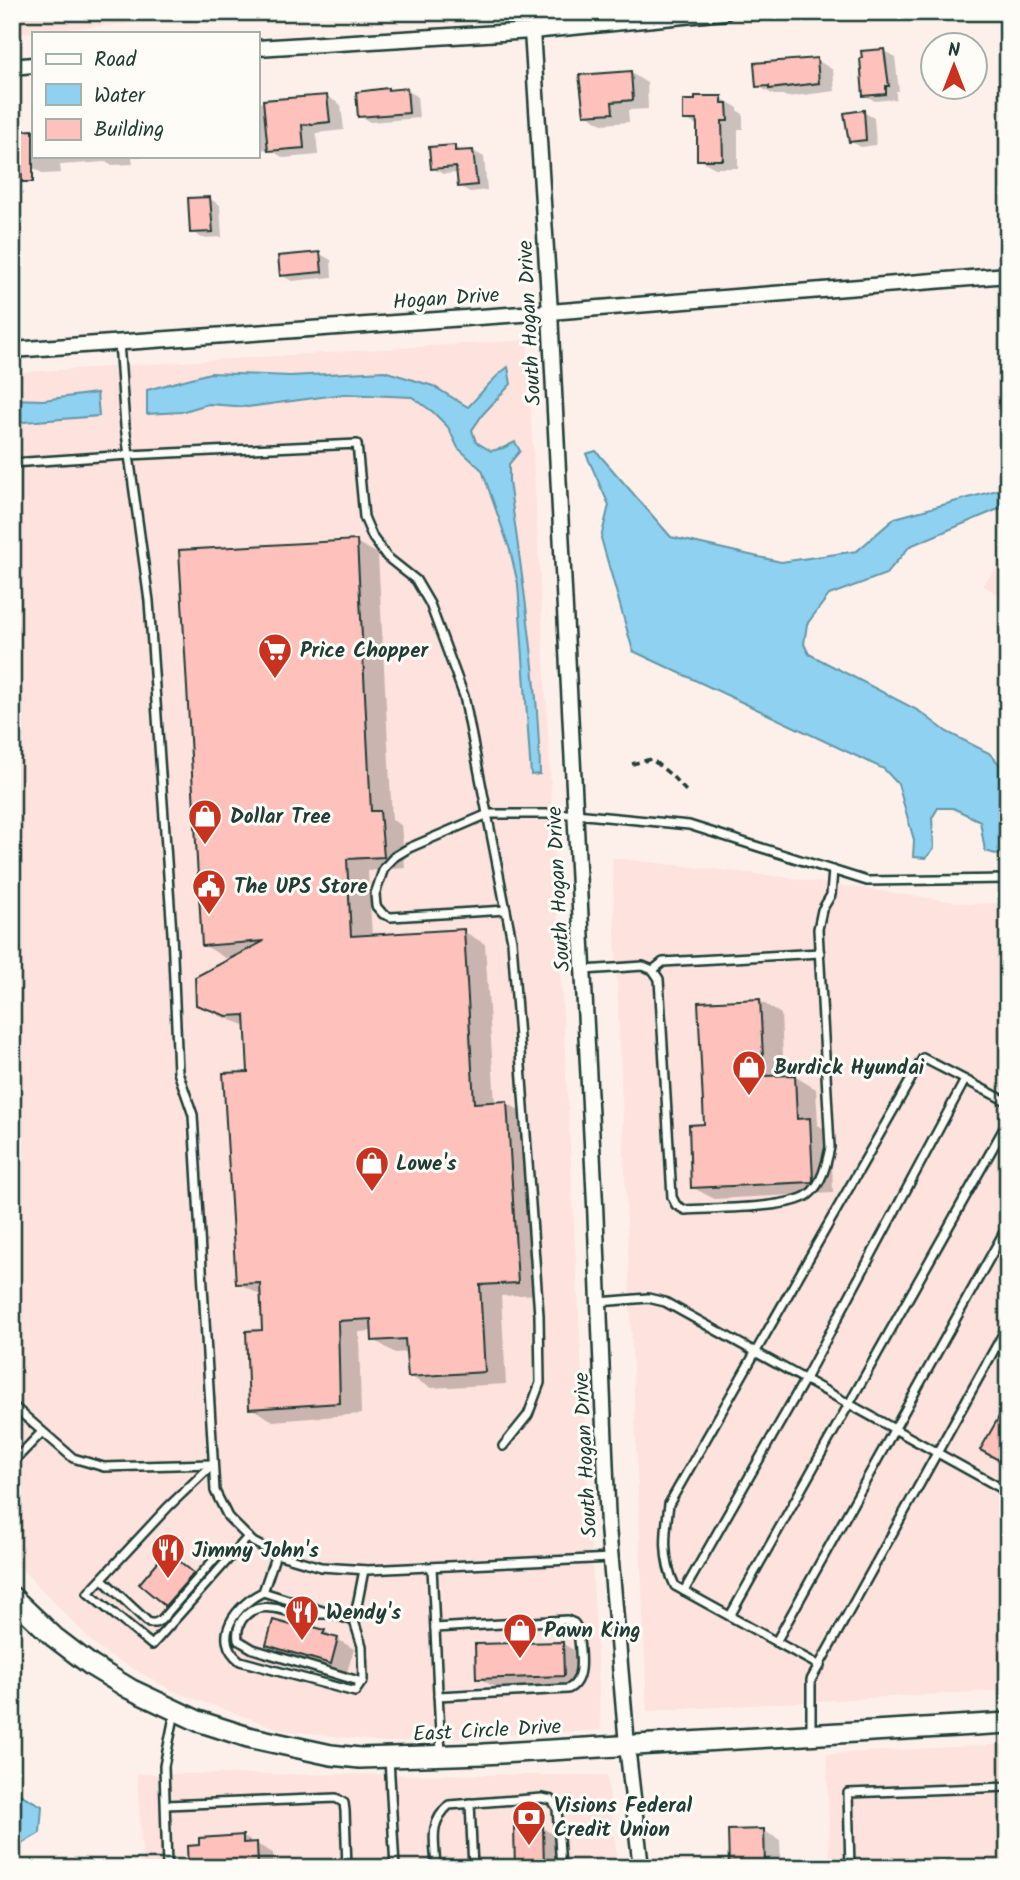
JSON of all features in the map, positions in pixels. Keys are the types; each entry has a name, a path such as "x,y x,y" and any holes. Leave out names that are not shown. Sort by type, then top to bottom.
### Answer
{"street":[{"path":"259,48 532,31 657,15 725,12"},
{"name":"South Hogan Drive","path":"532,31 550,312 611,1558 641,1868"},
{"path":"12,66 32,65"},
{"name":"Hogan Drive","path":"12,350 550,312 1008,275"},
{"name":"East Circle Drive","path":"12,1597 54,1637 92,1666 130,1689 198,1721 282,1746 331,1755 441,1755 1008,1723"}],"lane":[{"path":"119,341 129,455 149,601 172,933 178,1072 193,1115 215,1491 228,1517 253,1542 276,1554 321,1567 364,1570 611,1558"},
{"path":"12,463 358,444 364,517 373,538 387,557 416,580 430,604 464,696 512,941 538,1301 540,1383 528,1415 503,1446"},
{"path":"506,910 391,917 383,914 376,906 375,894 384,868 394,857 488,814 575,814 689,825 867,881 1008,879"},
{"path":"583,970 643,966 653,970 659,979 672,1197 676,1205 685,1210 793,1202 810,1194 826,1168 830,1147 818,929 822,910 831,895 833,870"},
{"path":"653,970 663,962 820,953"},
{"path":"820,1666 675,1586 666,1569 664,1533 669,1504 923,1058 1008,1102"},
{"path":"684,1591 805,1379 965,1080"},
{"path":"730,1616 1008,1121"},
{"path":"776,1642 1008,1225"},
{"path":"599,1302 648,1298 665,1302 1008,1492"},
{"path":"811,1734 811,1680 1008,1325"},
{"path":"12,1405 73,1458 104,1467 213,1464"},
{"path":"12,1463 42,1432"},
{"path":"213,1464 168,1507 88,1593 152,1645 248,1537"},
{"path":"102,1579 149,1623 155,1623 161,1620 219,1554"},
{"path":"276,1554 263,1592 242,1604 233,1616 226,1636 232,1655 240,1661 355,1692 362,1682 362,1646 354,1621 364,1570"},
{"path":"432,1567 441,1755"},
{"path":"263,1592 354,1621"},
{"path":"332,1614 293,1612 270,1607 257,1609 241,1619 236,1629 238,1640 253,1649 362,1682"},
{"path":"435,1628 567,1620 574,1623 578,1629 580,1678 575,1687 438,1696"},
{"path":"167,1868 164,1766 175,1710"},
{"path":"389,1757 395,1868"},
{"path":"850,1868 848,1793 1008,1787"},
{"path":"166,1805 336,1798 344,1803 347,1868"},
{"path":"436,1868 434,1827 438,1815 449,1805 542,1798 552,1801 557,1808 561,1868"},
{"path":"470,1803 473,1868"}],"path":[{"path":"632,764 651,759 686,792"}],"shaded area":[{"path":"12,12 250,12 32,32 12,34"},
{"path":"527,340 601,1730 385,1742 282,1730 175,1692 100,1650 12,1559 12,373"},
{"path":"1008,556 1008,600 982,585"},
{"path":"612,858 775,876 970,904 1008,903 1008,1690 647,1711"},
{"path":"1008,1744 1008,1868 830,1868 827,1754"},
{"path":"137,1774 607,1775 618,1868 143,1868"}],"water":[{"path":"508,367 511,384 472,430 476,442 491,451 515,442 520,451 509,464 509,481 529,627 539,737 540,774 531,775 518,584 510,550 482,470 458,448 448,427 433,412 412,397 344,394 248,407 208,404 181,412 147,414 147,390 210,373 290,376 384,371 433,386 468,407"},
{"path":"97,393 99,416 12,423 12,399 43,400"},
{"path":"596,451 671,537 781,562 857,551 895,518 1008,487 1008,505 910,546 886,574 829,595 807,624 804,644 809,654 919,711 947,732 989,753 1008,773 1008,847 1003,856 985,851 980,821 953,808 938,808 932,818 934,848 926,858 913,857 914,840 898,784 884,769 633,651 601,538 609,505 586,454"},
{"path":"12,1790 42,1806 40,1833 21,1844 12,1838"}],"building":[{"path":"884,49 889,86 886,86 886,94 863,96 861,51"},
{"path":"817,58 819,83 769,89 769,86 756,87 754,63"},
{"path":"631,71 633,100 612,102 613,113 584,115 579,75"},
{"path":"407,88 409,113 358,117 356,92"},
{"path":"327,95 330,122 302,125 304,148 268,151 263,100"},
{"path":"695,96 722,96 722,103 727,103 728,121 722,121 723,160 697,160 696,120 683,120 683,100 695,100"},
{"path":"864,110 866,140 849,142 844,113"},
{"path":"32,130 33,182 22,182 18,131"},
{"path":"455,145 455,151 473,150 477,185 458,187 456,167 431,169 429,147"},
{"path":"210,197 213,232 190,233 188,198"},
{"path":"320,252 322,272 280,276 278,256"},
{"name":"Lowe's","path":"357,540 371,811 380,811 384,857 347,859 351,936 464,929 474,1103 507,1101 518,1283 480,1285 485,1372 408,1377 405,1339 372,1341 371,1319 338,1321 340,1403 249,1409 246,1331 262,1330 260,1283 236,1284 223,1073 248,1072 245,1015 227,1016 196,1005 195,977 264,941 202,946 179,550"},
{"name":"Burdick Hyundai","path":"760,999 764,1076 795,1075 797,1119 810,1118 813,1180 691,1188 689,1125 704,1124 698,1002"},
{"path":"1008,1401 1008,1465 980,1450"},
{"name":"Jimmy John's","path":"167,1551 194,1573 165,1606 139,1584"},
{"name":"Wendy's","path":"273,1620 305,1629 306,1625 325,1630 323,1634 338,1638 331,1664 266,1645"},
{"name":"Pawn King","path":"563,1642 564,1676 476,1679 475,1644"},
{"name":"Visions Federal Credit Union","path":"543,1826 544,1868 515,1868 514,1827"},
{"path":"764,1829 765,1866 729,1867 728,1830"},
{"path":"243,1835 243,1843 257,1842 258,1868 188,1868 187,1846 199,1845 199,1838"}],"place":[{"name":"Price Chopper","path":"275,680"},
{"name":"Dollar Tree","path":"205,846"},
{"name":"The UPS Store","path":"209,916"},
{"name":"Burdick Hyundai","path":"749,1097"},
{"name":"Lowe's","path":"372,1193"},
{"name":"Jimmy John's","path":"168,1580"},
{"name":"Wendy's","path":"302,1642"},
{"name":"Pawn King","path":"520,1660"},
{"name":"Visions Federal Credit Union","path":"529,1847"}]}
